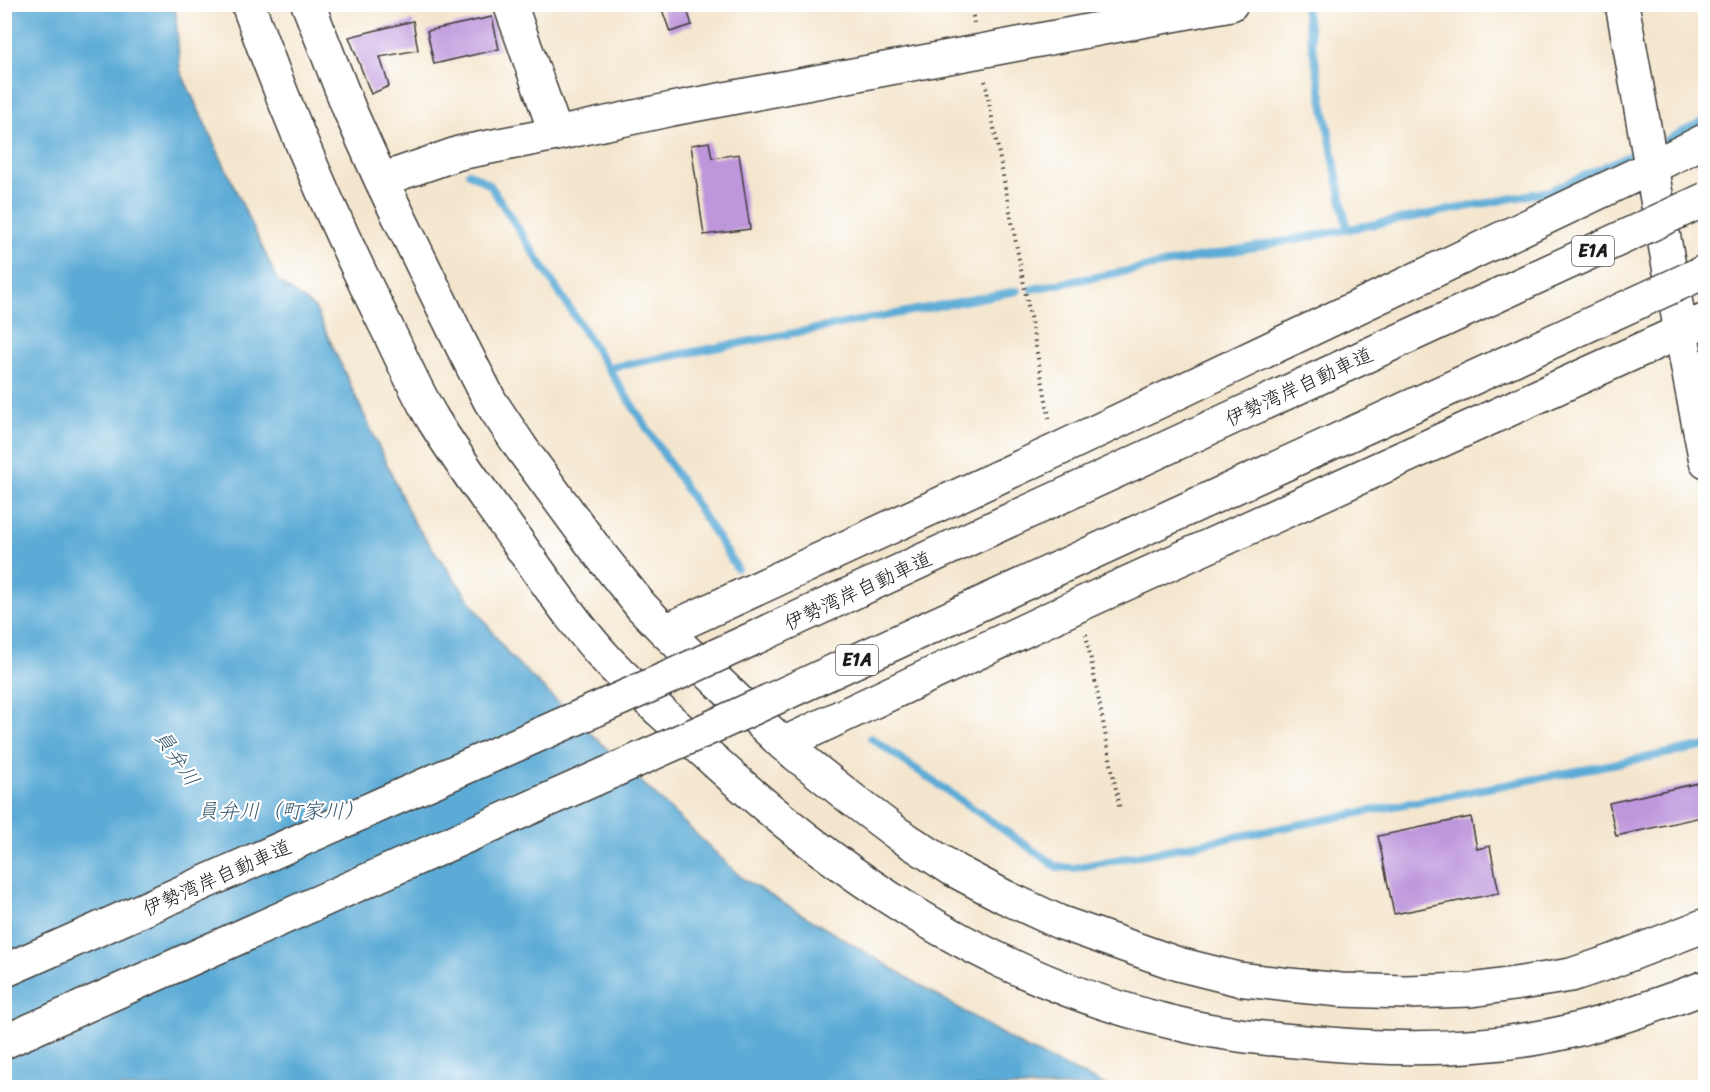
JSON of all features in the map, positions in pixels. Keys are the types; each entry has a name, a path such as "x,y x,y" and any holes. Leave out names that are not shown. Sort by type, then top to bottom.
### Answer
{"main road":[{"path":"248,4 274,78 312,167 369,291 432,418 564,608 610,663 728,776 796,831 897,904 994,958 1055,984 1121,1008 1180,1024 1291,1041 1355,1047 1400,1048 1491,1044 1581,1029 1706,987"},
{"path":"308,4 350,111 381,180 490,401 522,449 594,547 641,606 665,631 783,744 898,834 954,870 1059,922 1178,964 1238,979 1341,990 1405,992 1471,990 1571,975 1706,925"},
{"path":"510,4 556,134"},
{"path":"381,180 459,153 672,109 1231,4"},
{"path":"1622,4 1652,167 1693,326 1706,461"},
{"path":"665,631 1055,451 1706,140"},
{"path":"1480,303 1706,184"},
{"name":"伊勢湾岸自動車道","path":"4,971 672,676 1706,199"},
{"name":"E1A","path":"4,1042 703,730 1706,271"},
{"path":"783,744 1081,604 1693,326"}],"path":[{"path":"980,51 1055,451"},
{"path":"1081,604 1120,810"}],"water":[{"name":"員弁川（町家川）","path":"5,4 175,5 180,70 278,281 315,308 413,521 509,655 743,879 1025,1048 1109,1087 5,1088"}],"building":[{"path":"660,4 685,4 692,25 670,32"},
{"path":"492,17 499,49 434,64 427,31"},
{"path":"413,21 418,50 380,57 389,86 371,94 349,37"},
{"path":"709,142 712,158 739,154 750,229 704,235 691,145"},
{"path":"1703,782 1706,792 1706,816 1616,836 1609,803"},
{"path":"1471,817 1477,849 1490,846 1499,893 1394,914 1378,836"}],"waterway":[{"path":"1305,7 1347,229"},
{"path":"1667,140 1706,120"},
{"path":"1032,289 1550,191 1631,155"},
{"path":"469,173 490,185 737,568"},
{"path":"608,368 1017,291"},
{"path":"871,738 1057,867 1074,868 1706,746"}],"water label":[{"name":"員弁川","path":"177,758"}]}
